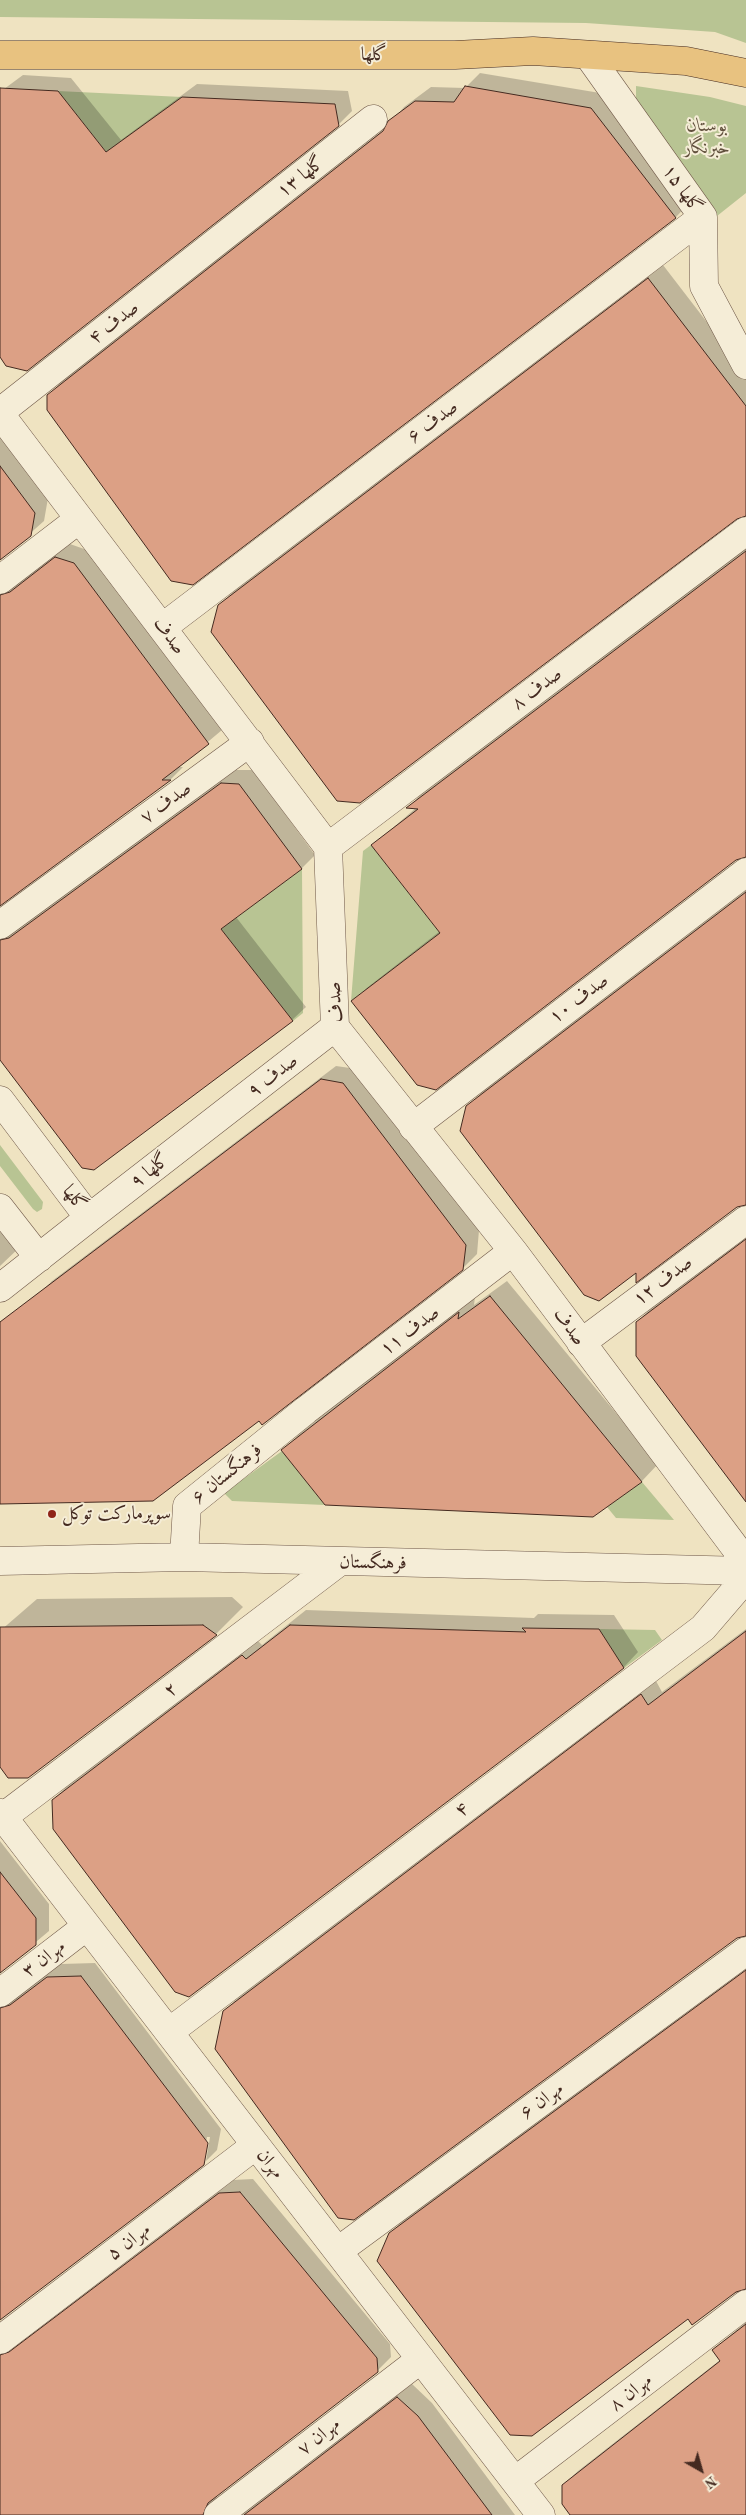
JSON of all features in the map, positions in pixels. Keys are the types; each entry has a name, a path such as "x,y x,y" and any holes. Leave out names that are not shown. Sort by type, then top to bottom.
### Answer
{"main road":[{"name":"گلها","path":"0,55 455,55 533,51 686,61 746,73"}],"street":[{"name":"گلها ۱۵","path":"588,55 703,217 704,286 746,365"},
{"name":"گلها ۱۳","path":"228,234 373,119"},
{"name":"صدف ۶","path":"162,627 703,217"},
{"name":"صدف ۴","path":"0,413 228,234"},
{"name":"صدف","path":"0,413 78,520 250,742 328,847 335,1027 514,1251 581,1344 746,1562"},
{"path":"0,580 78,520"},
{"name":"صدف ۸","path":"328,847 746,531"},
{"name":"صدف ۷","path":"0,925 82,863 250,742"},
{"name":"صدف ۱۰","path":"413,1127 746,872"},
{"name":"صدف ۹","path":"210,1124 335,1027"},
{"name":"گلها","path":"0,1100 89,1218 0,1288"},
{"name":"گلها ۹","path":"89,1218 210,1124"},
{"path":"0,1208 39,1258"},
{"name":"صدف ۱۲","path":"581,1344 746,1220"},
{"name":"صدف ۱۱","path":"306,1410 514,1251"},
{"name":"فرهنگستان ۶","path":"184,1557 187,1506 306,1410"},
{"name":"فرهنگستان","path":"0,1561 184,1557 746,1571"},
{"name":"۲","path":"2,1815 339,1562"},
{"name":"۴","path":"169,2032 703,1628 746,1578"},
{"name":"مهران","path":"2,1815 541,2515"},
{"name":"مهران ۳","path":"0,1993 87,1926"},
{"name":"مهران ۶","path":"338,2251 746,1951"},
{"name":"مهران ۵","path":"1,2339 256,2145"},
{"name":"مهران ۸","path":"515,2481 746,2304"},
{"name":"مهران ۷","path":"218,2515 421,2359"}],"green space":[{"path":"0,0 746,0 746,43 715,32 586,23 0,17"},
{"name":"بوستان خبرنگار","path":"636,86 710,97 746,106 746,193 717,216 636,105"},
{"path":"58,91 182,97 107,153"},
{"path":"371,845 440,933 351,1001 363,851"},
{"path":"302,869 303,1013 293,1021 221,929"},
{"path":"0,1145 43,1202 42,1209 37,1212 33,1209 0,1166"},
{"path":"282,1451 325,1505 232,1501 224,1493"},
{"path":"642,1482 674,1520 616,1518 607,1507"},
{"path":"599,1629 655,1630 662,1640 624,1668"}],"building":[{"path":"465,86 591,108 676,218 193,585 171,581 47,410 47,395 383,131 388,121 415,101 454,102"},
{"path":"0,88 58,91 106,152 182,97 335,104 339,126 27,371 6,366 0,357"},
{"path":"648,278 746,406 746,516 737,519 360,803 337,801 211,632 218,605"},
{"path":"0,466 35,513 31,536 0,560"},
{"path":"746,551 746,857 736,860 436,1090 417,1085 351,1001 440,933 371,845 418,809 406,808"},
{"path":"55,557 74,563 209,744 162,780 171,780 0,906 0,595 10,592"},
{"path":"221,783 239,784 302,869 221,929 293,1021 94,1170 82,1168 0,1060 0,940 9,938"},
{"path":"746,892 746,1205 737,1207 636,1283 636,1273 599,1301 584,1295 460,1131 466,1106"},
{"path":"321,1079 343,1083 466,1245 463,1270 262,1425 259,1421 153,1501 0,1504 0,1322"},
{"path":"746,1239 746,1502 636,1356 636,1322"},
{"path":"490,1296 642,1482 593,1517 325,1505 281,1450 459,1312 458,1319"},
{"path":"203,1625 217,1635 28,1778 8,1778 0,1767 0,1627"},
{"path":"290,1625 526,1632 522,1628 599,1629 624,1668 189,1997 175,1992 53,1829 52,1800 242,1655 246,1659"},
{"path":"746,1631 746,1936 737,1938 354,2220 338,2218 215,2049 223,2011 641,1694 648,1705"},
{"path":"0,1872 36,1918 36,1945 0,1973"},
{"path":"746,1970 746,2289 736,2292 692,2325 688,2319 532,2436 510,2435 377,2261 389,2233"},
{"path":"81,1976 208,2143 204,2165 0,2320 0,2008 10,2005 47,1977"},
{"path":"240,2192 377,2358 378,2372 208,2503 203,2515 0,2515 0,2355 9,2352 219,2193"},
{"path":"746,2324 746,2515 570,2515 562,2504 562,2485 720,2361 712,2350"},
{"path":"397,2397 418,2416 492,2515 244,2515"}],"place":[{"name":"سوپرمارکت توکل","path":"52,1514"}]}
